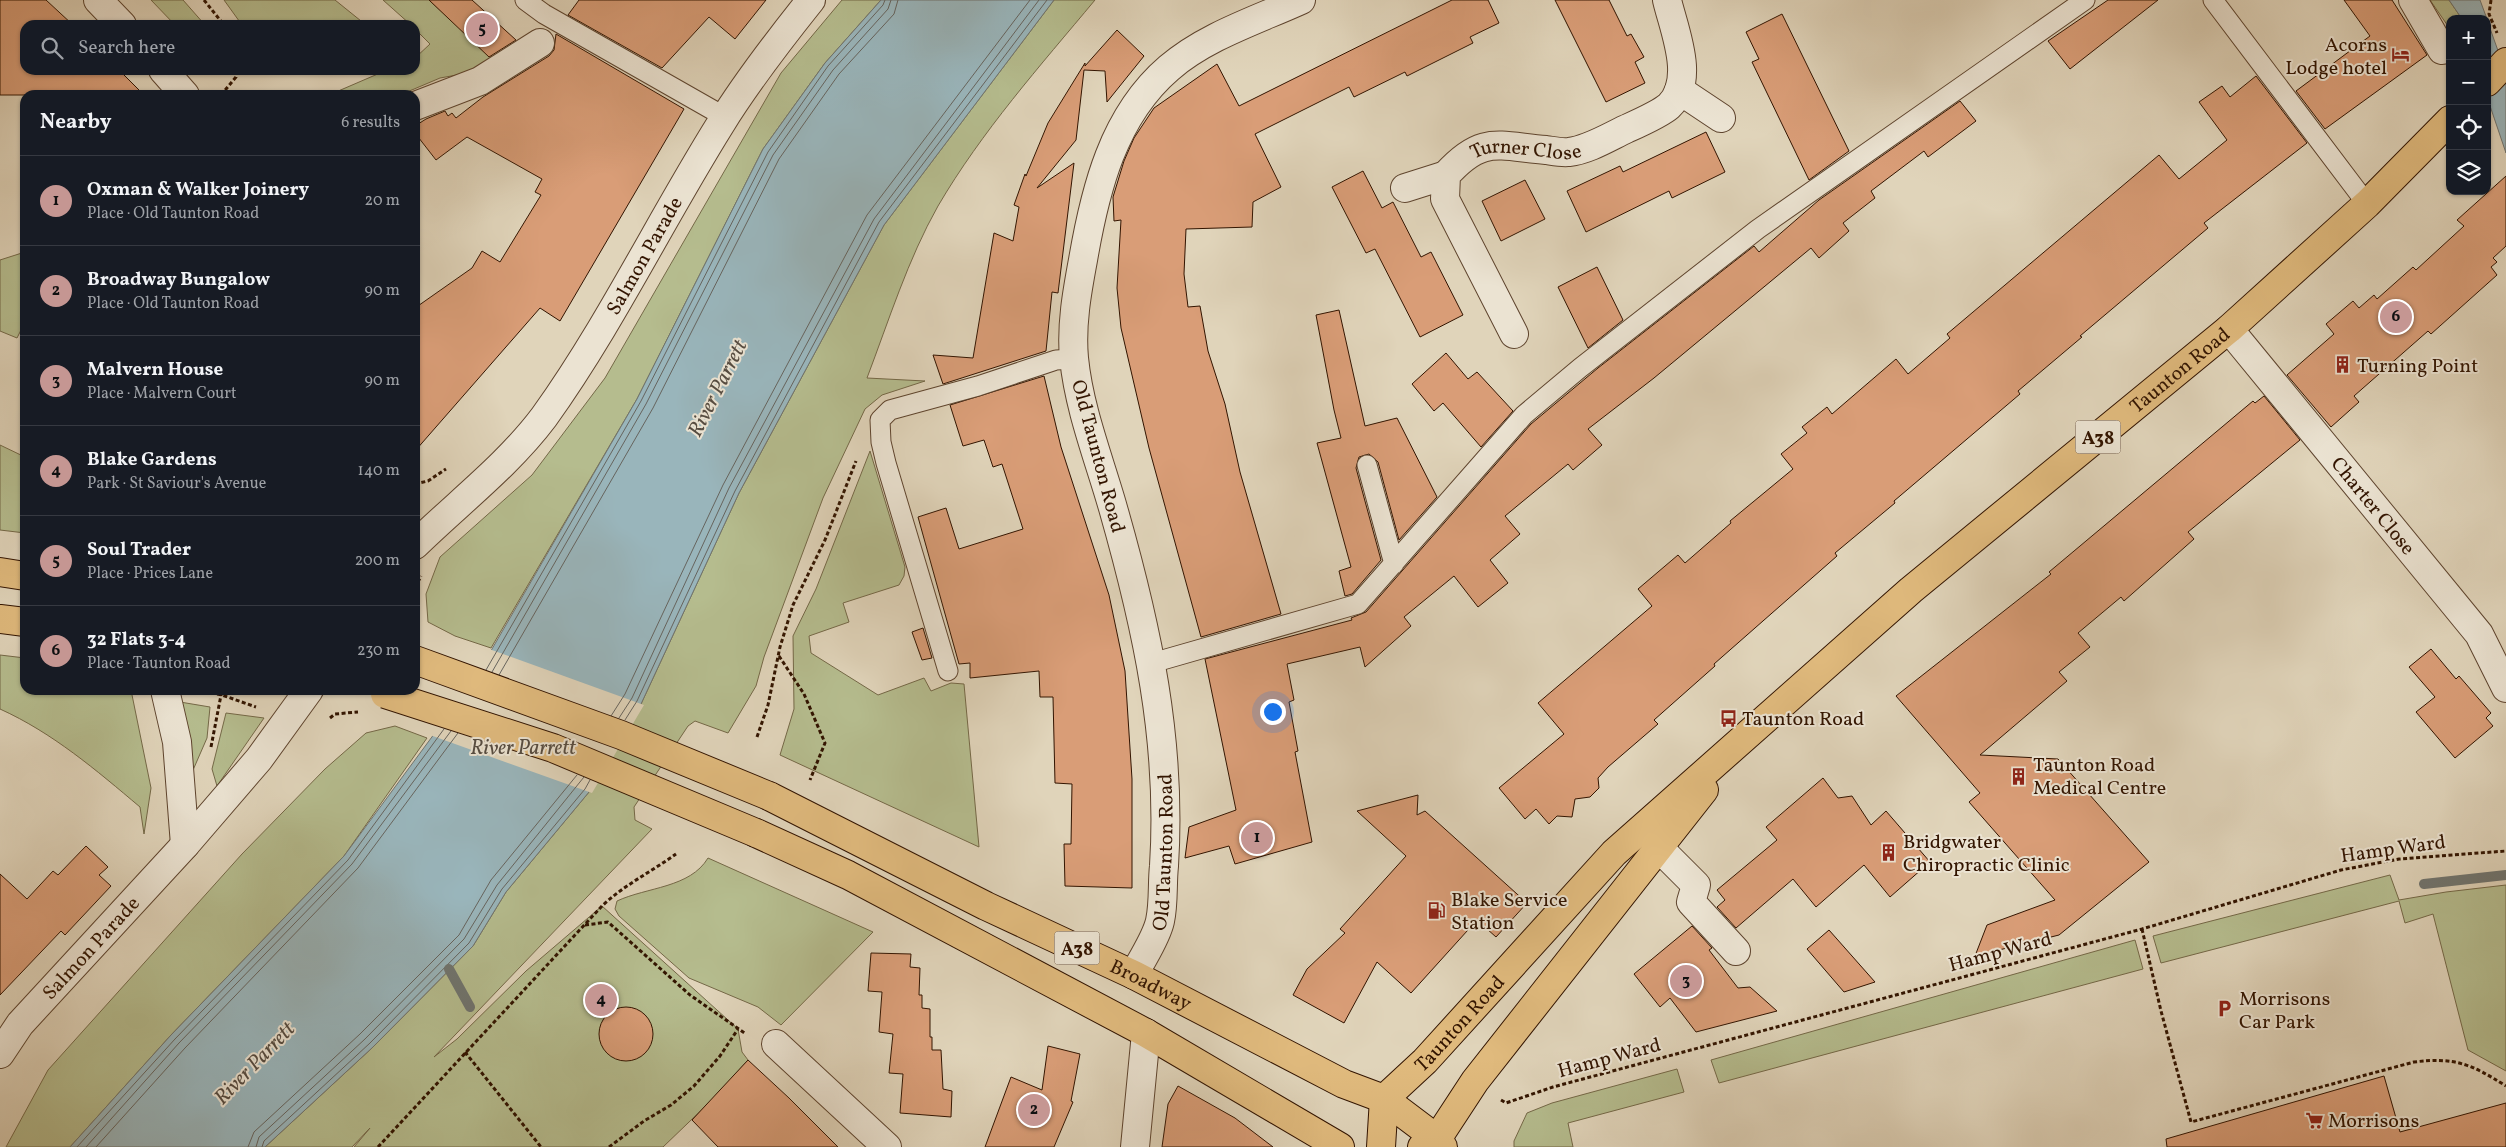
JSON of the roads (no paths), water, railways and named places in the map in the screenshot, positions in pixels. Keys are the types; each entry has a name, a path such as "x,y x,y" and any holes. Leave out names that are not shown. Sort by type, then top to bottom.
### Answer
{"main road":[{"path":"2491,74 2503,50"},
{"name":"Taunton Road","path":"1384,1099 1425,1061 1614,853 1911,590 2230,329 2367,204 2446,124"},
{"path":"0,572 20,575"},
{"path":"0,619 20,621"},
{"name":"Broadway","path":"420,662 621,735 769,796 986,906 1134,975 1344,1084 1384,1099 1434,1144"},
{"name":"A38","path":"373,699 553,748 756,832 848,875 1146,1033 1340,1147"},
{"name":"Taunton Road","path":"1434,1144 1475,1082 1660,849 1738,745"},
{"path":"1381,1147 1384,1099"}],"street":[{"path":"98,0 117,20"},
{"name":"Salmon Parade","path":"420,540 513,455 544,417 608,317 725,117 776,44 811,0"},
{"name":"Old Taunton Road","path":"1134,975 1160,922 1166,825 1163,738 1152,663 1137,592 1082,404 1074,359 1074,316 1091,214 1107,159 1127,120 1145,92 1170,68 1198,48 1301,0"},
{"path":"1666,0 1679,48 1682,70 1679,90 1721,118"},
{"path":"2413,0 2442,50"},
{"path":"420,104 480,81 540,43"},
{"path":"167,75 181,90"},
{"name":"Turner Close","path":"1514,334 1445,199 1446,175 1461,159 1473,150 1488,146 1569,152 1599,142 1669,106 1679,90"},
{"path":"1405,188 1446,175"},
{"name":"Charter Close","path":"2230,329 2479,634 2506,688"},
{"name":"Salmon Parade","path":"420,518 463,499"},
{"path":"166,695 177,742 185,845"},
{"name":"Salmon Parade","path":"0,1054 20,1024 185,845 259,759 306,695"},
{"path":"1660,849 1696,885 1691,902 1736,951"},
{"path":"1135,1147 1146,1033"},
{"path":"776,1044 887,1147"}],"lane":[{"path":"525,0 544,14 725,117"},
{"path":"1152,663 1358,604 1524,415 1580,368 1758,229 2085,0"},
{"path":"2214,0 2367,204"},
{"path":"948,671 886,463 881,442 880,420 890,410 978,386 1056,360 1074,359"},
{"path":"1367,465 1394,564"}],"water":[{"name":"River Parrett","path":"881,0 1054,0 884,225 739,493 641,704 589,792 506,892 473,946 373,1047 265,1147 70,1147 171,1035 344,856 474,680 637,399 763,149 825,63"},
{"path":"2449,0 2480,0 2486,15 2459,15"},
{"path":"2491,31 2506,73 2506,153 2491,109"}],"waterway":[{"path":"2424,884 2506,875"},
{"path":"449,969 470,1007"}],"place":[{"name":"Soul Trader","path":"482,29"},
{"name":"Acorns Lodge hotel","path":"2401,55"},
{"name":"32 Flats 3-4","path":"2396,317"},
{"name":"Turning Point","path":"2343,365"},
{"name":"Taunton Road","path":"1728,718"},
{"name":"Taunton Road Medical Centre","path":"2019,776"},
{"name":"Oxman & Walker Joinery","path":"1257,838"},
{"name":"Bridgwater Chiropractic Clinic","path":"1889,853"},
{"name":"Blake Service Station","path":"1437,911"},
{"name":"Malvern House","path":"1686,981"},
{"name":"Blake Gardens","path":"601,1000"},
{"name":"Morrisons Car Park","path":"2225,1009"},
{"name":"Broadway Bungalow","path":"1034,1110"},
{"name":"Morrisons","path":"2314,1120"}]}
